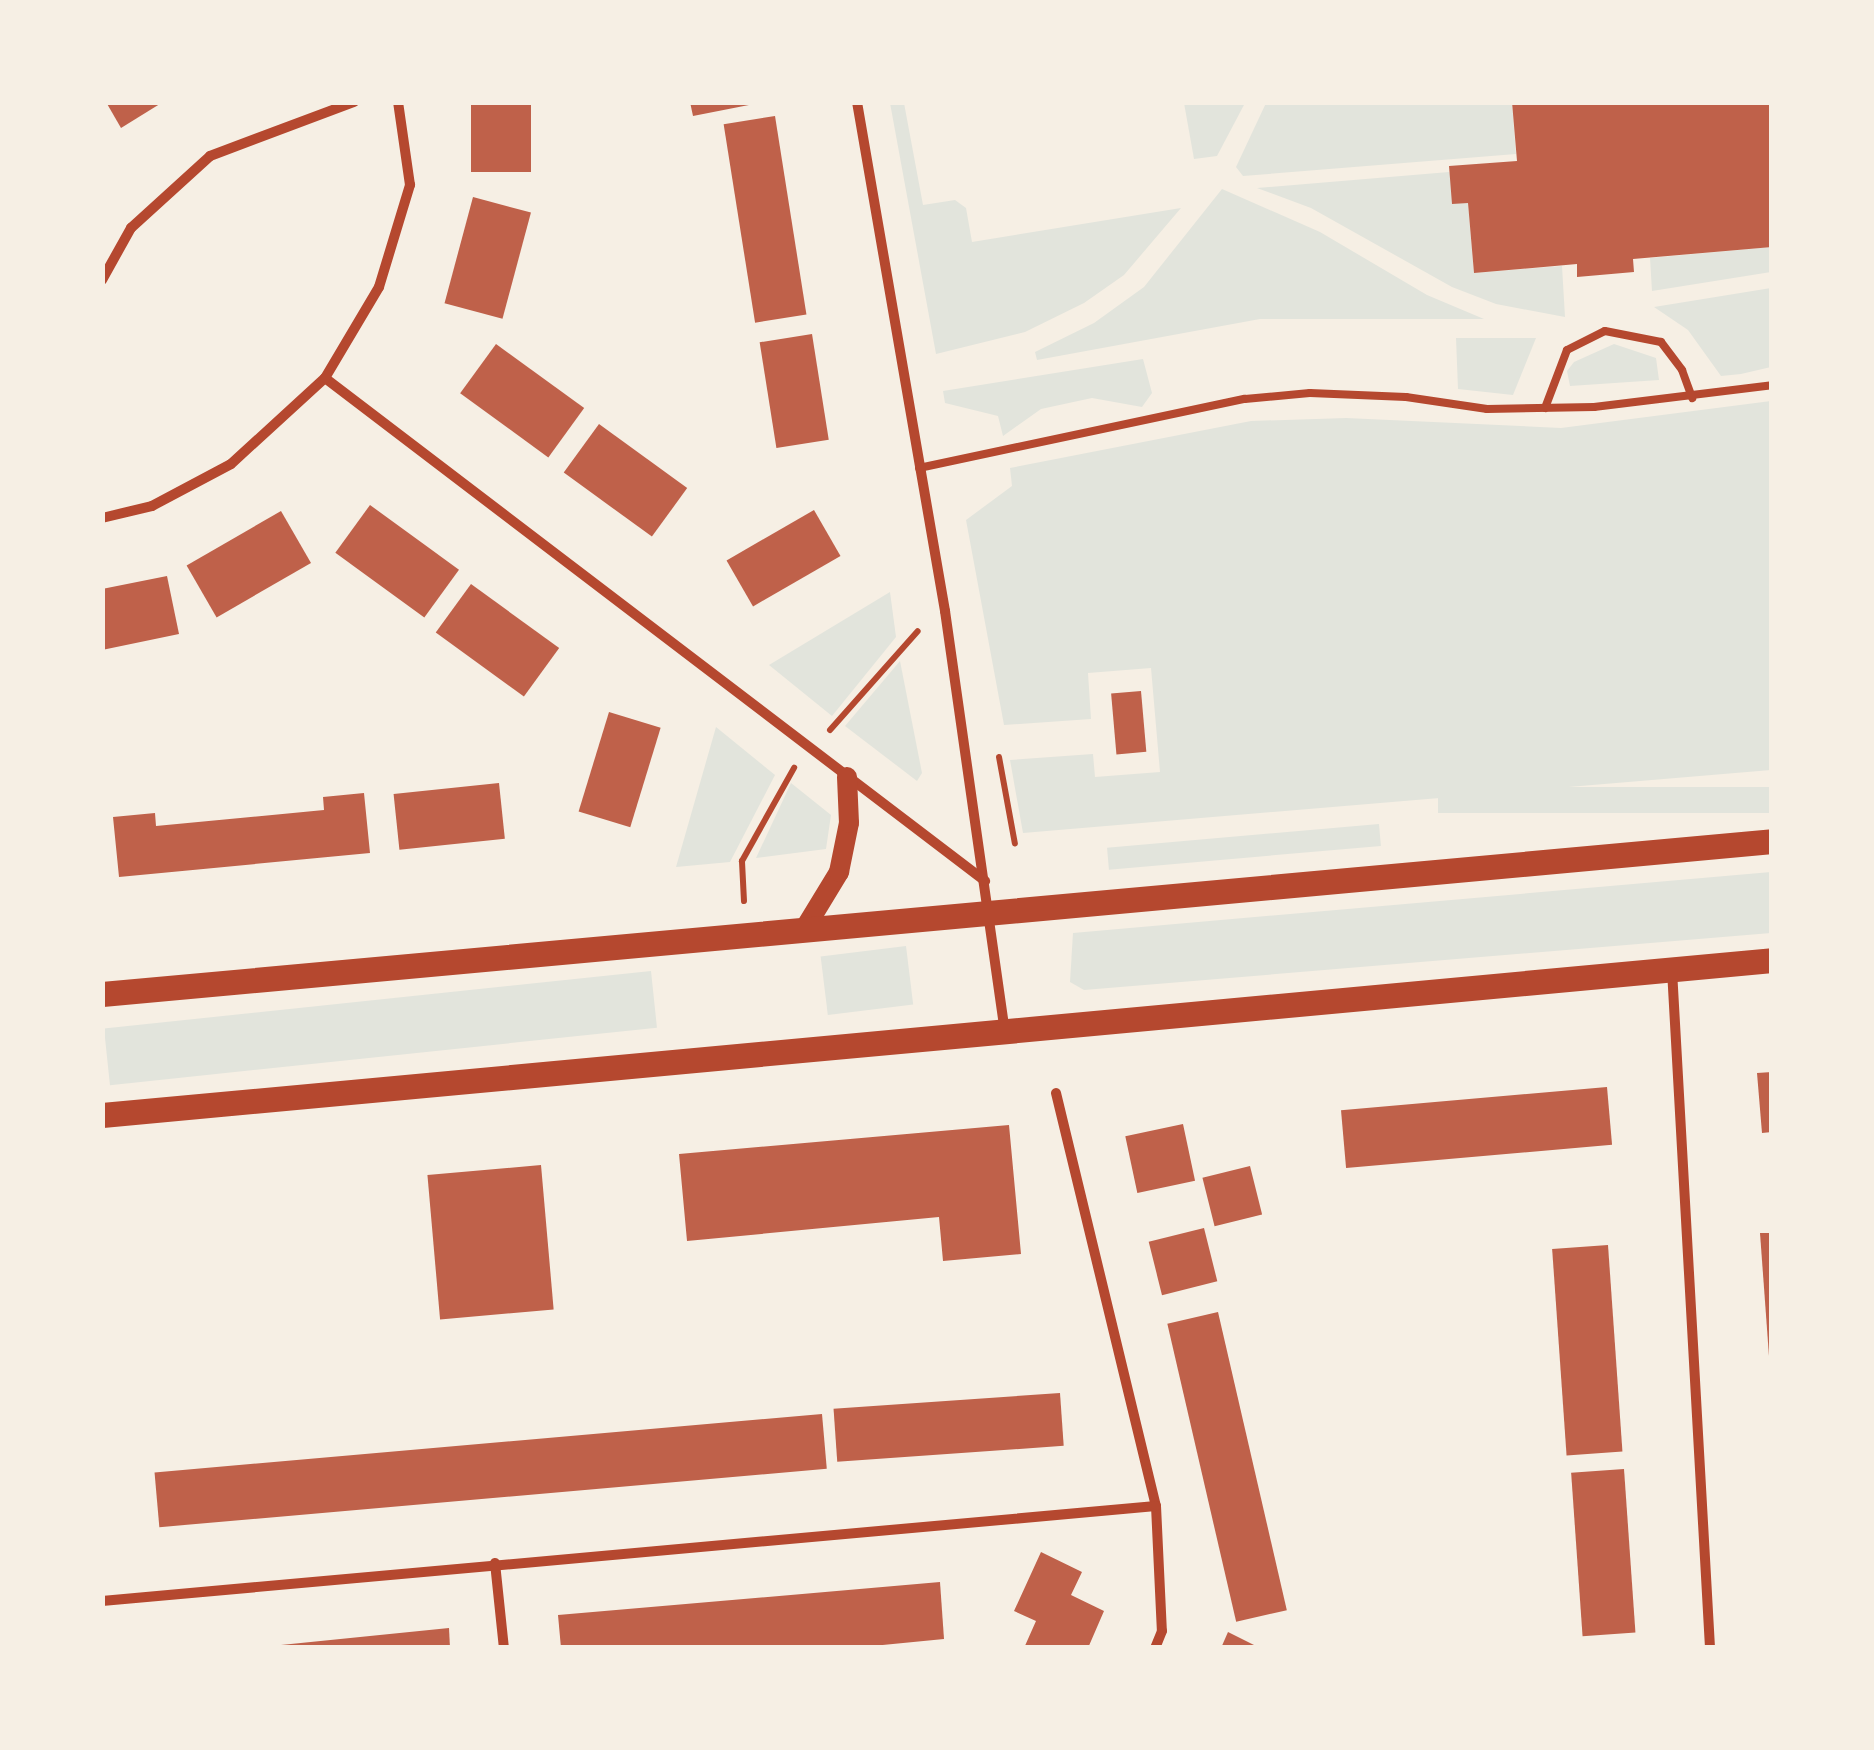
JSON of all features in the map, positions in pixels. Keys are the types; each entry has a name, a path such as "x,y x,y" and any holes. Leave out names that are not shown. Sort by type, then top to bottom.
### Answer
{"main road":[{"path":"805,928 839,872 849,822 848,777"},
{"path":"102,994 1772,841"},
{"path":"102,1115 1004,1028 1772,960"}],"street":[{"path":"102,280 131,228 210,156 354,102"},
{"path":"102,518 152,506 231,464 325,378 378,286 410,185 398,102"},
{"path":"857,102 986,882 1004,1028"},
{"path":"325,378 986,882"},
{"path":"1672,968 1710,1648"},
{"path":"1056,1093 1156,1506 1162,1630 1155,1648"},
{"path":"102,1601 1156,1506"},
{"path":"495,1563 504,1648"}],"lane":[{"path":"1545,408 1566,350 1605,331 1661,342 1682,370 1692,398"},
{"path":"919,468 1245,399 1329,394 1545,408 1692,398 1772,385"}],"path":[{"path":"745,934 742,861 784,779 813,750"}],"shaded area":[{"path":"890,103 904,103 923,205 955,200 966,208 972,242 1181,208 1124,275 1084,303 1025,332 936,354"},
{"path":"1184,103 1245,103 1217,156 1194,159"},
{"path":"1266,103 1512,103 1516,154 1243,176 1236,167"},
{"path":"1449,172 1468,203 1474,273 1562,266 1565,317 1496,304 1452,287 1311,208 1257,188"},
{"path":"1222,189 1320,232 1427,295 1484,319 1260,319 1037,360 1035,352 1094,323 1144,287"},
{"path":"1771,247 1771,272 1652,291 1650,258"},
{"path":"1771,288 1771,367 1741,374 1721,376 1688,330 1654,307"},
{"path":"1456,338 1536,338 1513,395 1458,389"},
{"path":"1614,344 1656,358 1659,380 1570,386 1567,371 1574,362"},
{"path":"1143,359 1152,393 1142,407 1092,398 1041,409 1003,436 998,416 945,403 943,391"},
{"path":"1771,401 1771,770 1023,833 1010,760 1093,754 1095,777 1160,772 1151,668 1088,673 1091,719 1004,725 966,520 1012,486 1010,468 1251,421 1346,418 1561,428"},
{"path":"890,592 896,637 832,716 769,665"},
{"path":"900,661 922,773 917,781 845,726"},
{"path":"716,727 775,775 730,862 676,867"},
{"path":"791,783 831,815 826,849 756,858"},
{"path":"1438,787 1771,787 1771,813 1438,813"},
{"path":"1379,824 1381,846 1109,870 1107,848"},
{"path":"1771,872 1771,933 1084,990 1070,982 1073,933"},
{"path":"906,946 913,1005 828,1015 821,956"},
{"path":"651,971 657,1028 110,1085 104,1028"}],"building":[{"path":"106,102 163,102 121,128"},
{"path":"471,102 531,102 531,172 471,172"},
{"path":"690,102 753,102 754,104 693,116"},
{"path":"1512,102 1772,102 1772,247 1633,259 1634,272 1577,277 1577,264 1474,273 1468,203 1452,204 1449,166 1517,161"},
{"path":"775,116 806,315 755,323 724,124"},
{"path":"473,197 531,213 502,319 445,303"},
{"path":"812,334 829,440 776,448 760,342"},
{"path":"496,344 584,408 548,457 460,393"},
{"path":"599,424 687,488 652,537 564,473"},
{"path":"370,505 459,570 424,617 335,553"},
{"path":"814,510 840,556 753,606 727,560"},
{"path":"281,511 311,563 217,617 187,566"},
{"path":"167,576 179,634 102,650 102,589"},
{"path":"471,584 559,648 524,697 436,633"},
{"path":"1141,691 1146,752 1116,754 1111,694"},
{"path":"609,712 661,728 630,827 579,811"},
{"path":"499,783 505,839 399,850 394,794"},
{"path":"364,793 370,853 119,877 113,817 155,813 156,826 324,810 323,797"},
{"path":"1772,1072 1772,1132 1762,1133 1757,1073"},
{"path":"1607,1087 1612,1145 1346,1168 1341,1110"},
{"path":"1183,1124 1195,1181 1137,1193 1125,1136"},
{"path":"1009,1125 1021,1254 943,1261 939,1217 687,1241 679,1154"},
{"path":"541,1165 554,1309 440,1319 427,1175"},
{"path":"1250,1166 1262,1215 1215,1226 1202,1178"},
{"path":"1204,1228 1217,1281 1162,1295 1149,1242"},
{"path":"1760,1233 1772,1233 1769,1356"},
{"path":"1608,1245 1622,1451 1567,1455 1552,1249"},
{"path":"1218,1312 1287,1610 1236,1622 1167,1324"},
{"path":"1060,1393 1064,1446 837,1462 834,1409"},
{"path":"822,1414 827,1469 159,1527 155,1472"},
{"path":"1624,1469 1635,1633 1583,1636 1571,1473"},
{"path":"1041,1552 1082,1572 1071,1595 1104,1611 1088,1648 1024,1648 1036,1621 1014,1611"},
{"path":"940,1582 944,1639 852,1648 561,1648 558,1615"},
{"path":"449,1628 450,1648 281,1648 281,1645"},
{"path":"1228,1632 1260,1648 1221,1648"}]}
